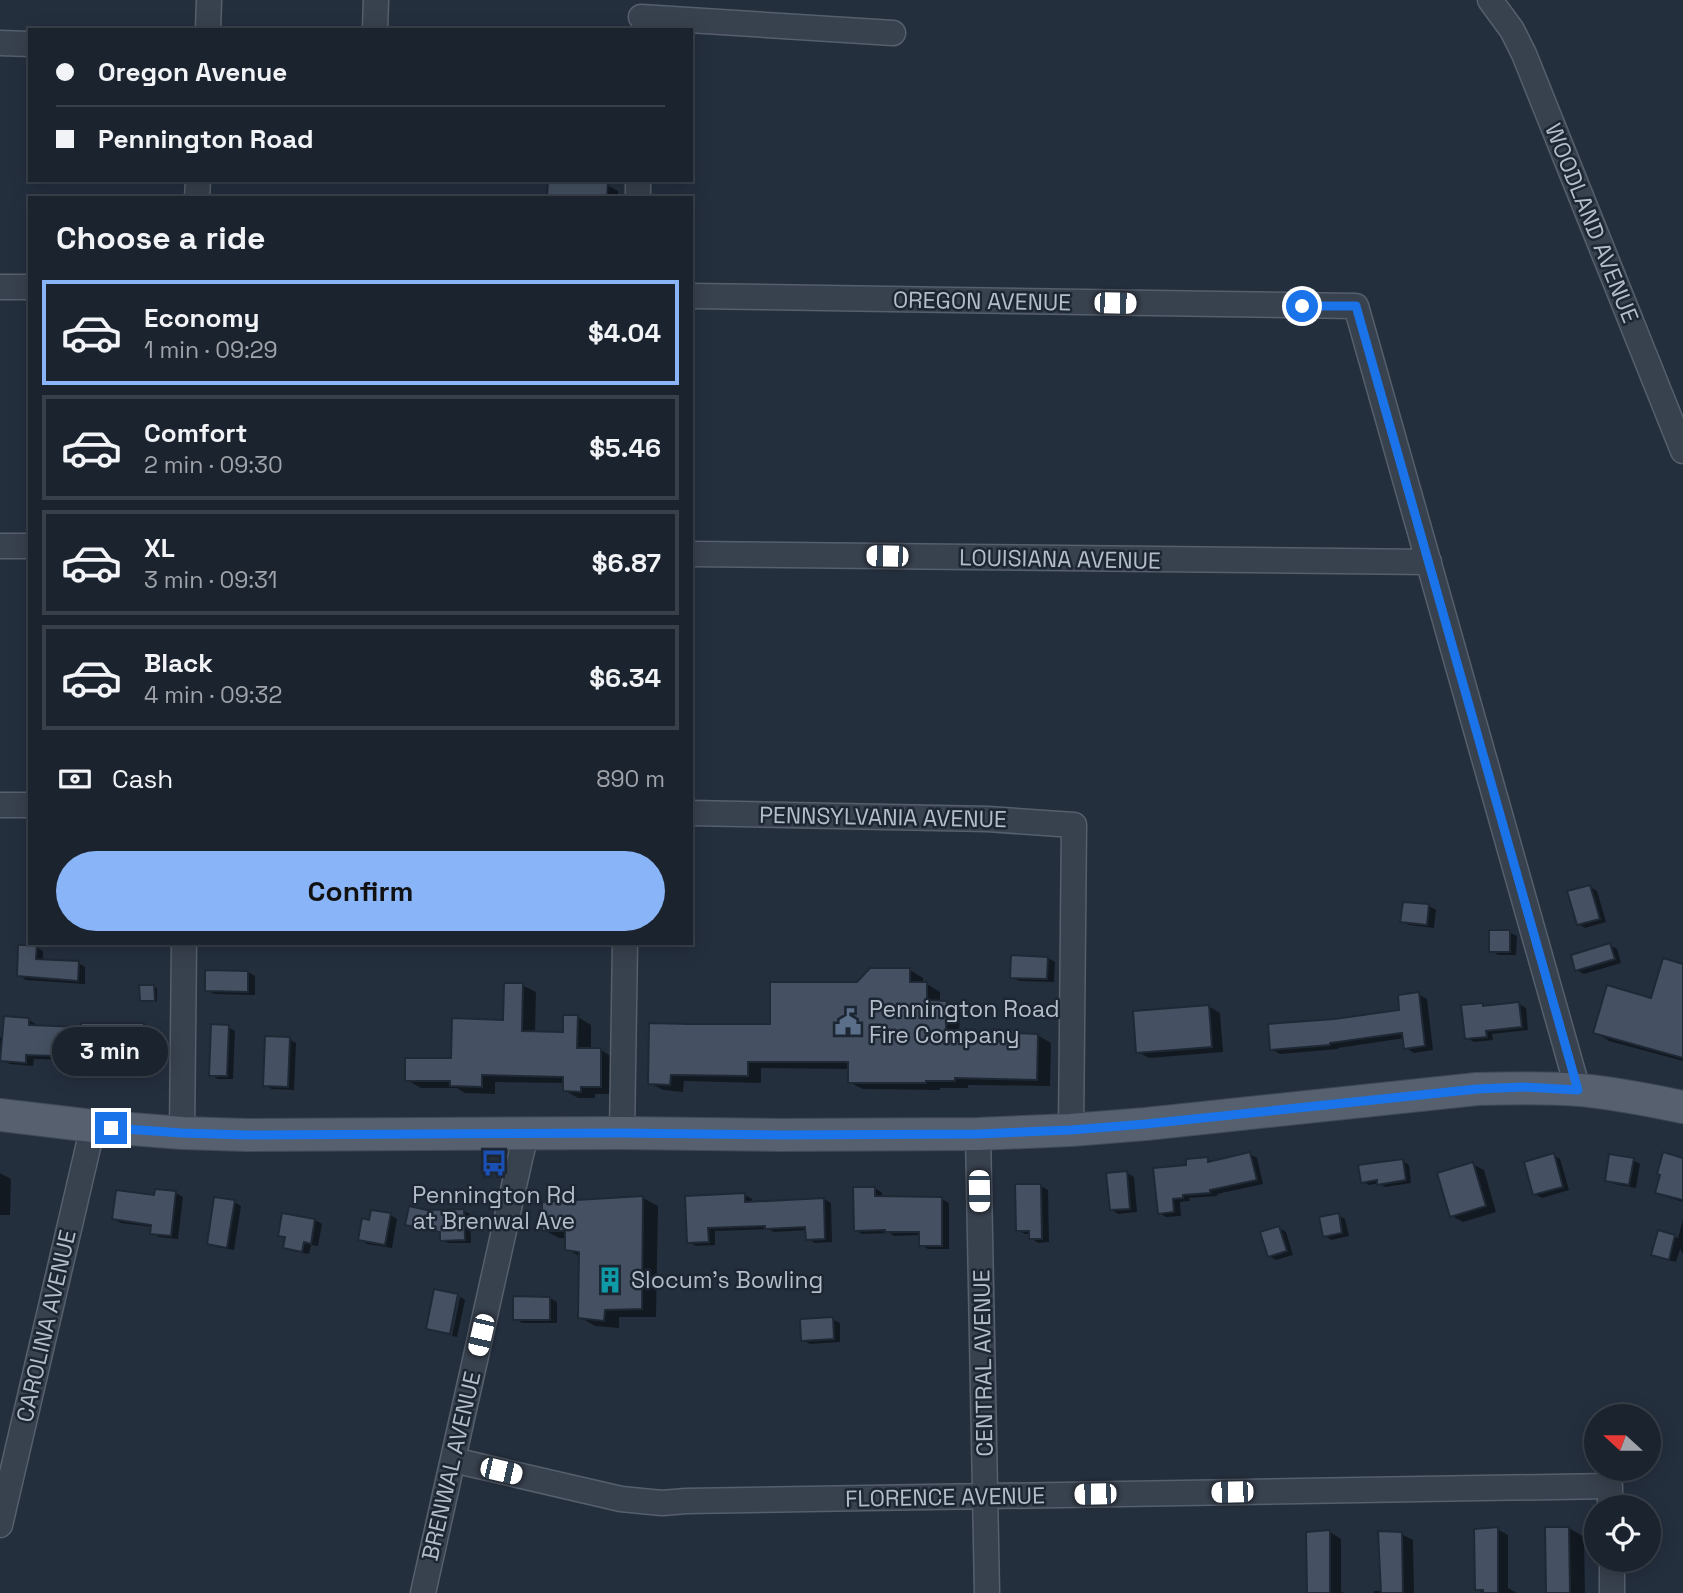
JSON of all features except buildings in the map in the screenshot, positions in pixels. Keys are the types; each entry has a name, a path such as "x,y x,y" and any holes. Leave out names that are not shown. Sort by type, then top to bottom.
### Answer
{"main road":[{"path":"0,1115 93,1126 246,1135 779,1135 978,1134 1071,1130 1477,1089 1523,1087 1628,1096 1683,1107"}],"street":[{"path":"208,28 209,0"},
{"path":"375,28 376,0"},
{"name":"WOODLAND AVENUE","path":"1490,0 1512,30 1524,54 1683,451"},
{"path":"641,16 893,33"},
{"path":"0,43 28,44"},
{"path":"0,287 28,287"},
{"name":"OREGON AVENUE","path":"693,296 1356,306 1429,562"},
{"path":"0,546 28,546"},
{"name":"LOUISIANA AVENUE","path":"693,554 1429,562"},
{"path":"1429,562 1578,1090"},
{"path":"0,805 28,805"},
{"name":"PENNSYLVANIA AVENUE","path":"693,813 988,819 1074,825 1071,1130"},
{"path":"182,1133 184,945"},
{"path":"622,1133 625,945"},
{"name":"CAROLINA AVENUE","path":"0,1525 93,1126"},
{"name":"CENTRAL AVENUE","path":"978,1134 987,1593"},
{"name":"BRENWAL AVENUE","path":"423,1593 526,1135"},
{"name":"FLORENCE AVENUE","path":"453,1460 621,1499 662,1503 985,1496 1584,1496"},
{"path":"1612,1572 1612,1593"}],"place":[{"name":"Pennington Road Fire Company","path":"848,1022"},
{"name":"Pennington Rd at Brenwal Ave","path":"494,1163"},
{"name":"Slocum's Bowling","path":"610,1280"}],"route":[{"path":"111,1128 246,1135 978,1134 1146,1124 1477,1089 1523,1087 1578,1090 1356,306 1302,306"}]}
